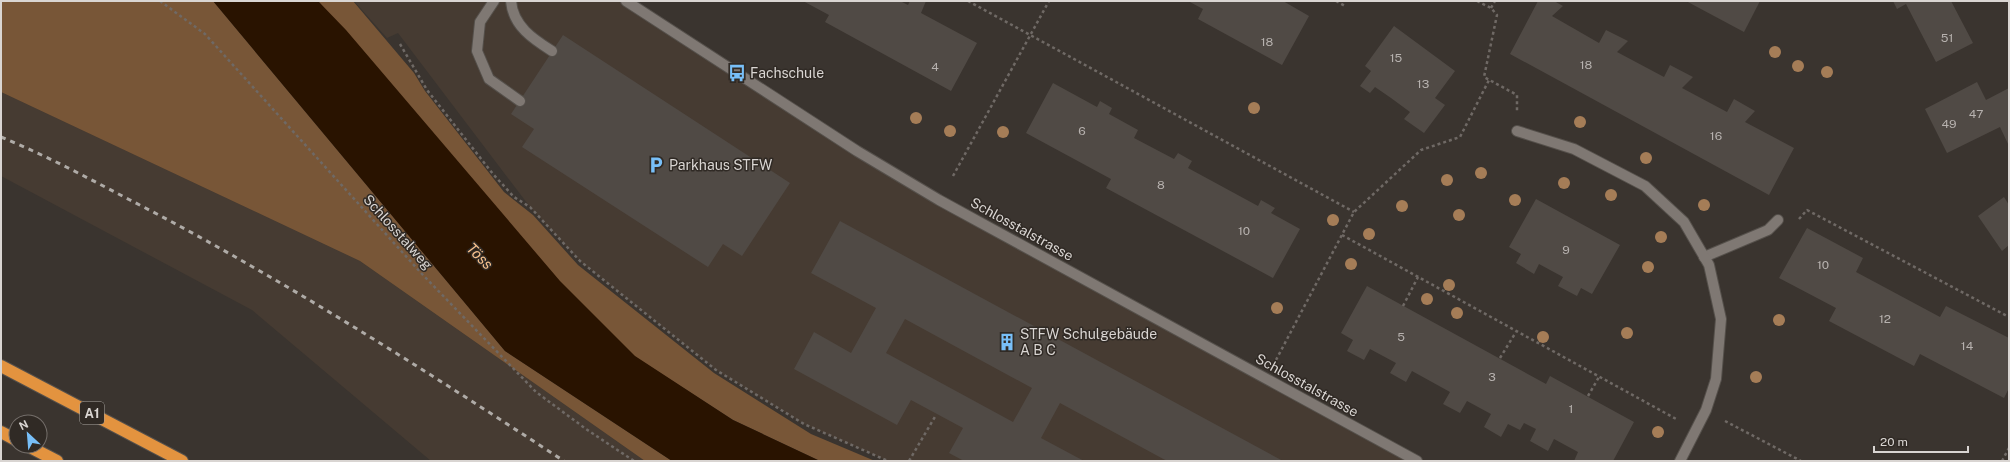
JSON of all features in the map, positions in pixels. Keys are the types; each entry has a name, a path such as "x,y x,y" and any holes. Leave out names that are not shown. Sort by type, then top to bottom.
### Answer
{"highway":[{"name":"A1","path":"1,366 182,461"},
{"path":"43,454 57,461"}],"main road":[{"path":"494,1 480,22 477,51 489,79 520,101"},
{"path":"511,1 512,12 528,35 552,51"},
{"name":"Schlosstalstrasse","path":"626,1 857,151 939,200 1417,461"},
{"path":"1517,131 1574,149 1645,186 1684,222 1708,265 1721,319 1716,379 1706,410 1680,461"},
{"path":"1704,257 1768,230 1778,220"}],"path":[{"name":"Schlosstalweg","path":"160,1 205,34 422,274 536,392 586,429 634,461"},
{"path":"968,1 1354,212"},
{"path":"953,176 1049,1"},
{"path":"1336,1 1345,6"},
{"path":"1477,1 1491,8 1496,15 1484,77 1517,95 1517,131"},
{"path":"1491,8 1495,1"},
{"path":"400,44 427,90 493,174 514,198 530,207 580,261 716,370 804,424 888,461"},
{"path":"1266,379 1354,212 1421,150 1460,137 1489,80"},
{"path":"1797,222 1807,210 2009,317"},
{"path":"1342,235 1696,431"},
{"path":"1404,306 1418,277"},
{"path":"1500,358 1516,332"},
{"path":"1588,396 1599,377"},
{"path":"1706,410 1801,461"},
{"path":"909,461 936,415"},
{"path":"2002,461 2009,448"}],"shaded area":[{"path":"1,1 213,1 505,351 672,461 645,461 360,261 1,92"},
{"path":"318,1 353,1 414,73 425,91 504,192 533,215 578,265 714,373 811,434 875,461 820,461 733,420 634,356 559,281"},
{"path":"354,1 626,1 857,151 1417,461 888,461 804,424 716,370 580,261 530,207 398,33 387,38"},
{"path":"1,92 360,261 645,461 431,461 252,310 1,176"}],"water":[{"name":"Töss","path":"213,1 318,1 346,30 560,281 635,356 733,420 820,461 672,461 505,351"}],"building":[{"path":"803,1 900,1 908,5 910,1 926,1 921,13 977,43 951,91 825,22 829,15"},
{"path":"1188,1 1283,1 1309,16 1282,65 1198,19 1203,9"},
{"path":"1538,1 1554,1 1563,6 1552,16 1599,43 1606,30 1628,41 1617,52 1664,77 1670,65 1693,77 1682,88 1727,112 1734,99 1755,111 1745,122 1794,148 1769,195 1510,54"},
{"path":"1686,1 1760,1 1744,32"},
{"path":"1893,1 1951,1 1973,43 1936,62 1906,4 1897,9"},
{"path":"1394,26 1455,71 1435,98 1445,105 1424,133 1404,119 1410,112 1391,98 1375,87 1370,93 1360,86 1371,71 1365,66"},
{"name":"Parkhaus STFW","path":"563,35 790,183 742,256 723,244 708,267 522,147 534,129 511,114"},
{"path":"1977,82 1986,100 2009,88 2009,146 2000,127 1947,153 1925,109"},
{"path":"1053,83 1097,107 1100,101 1112,108 1109,114 1138,130 1134,138 1174,159 1178,153 1192,161 1188,168 1258,206 1261,200 1275,208 1271,213 1300,229 1273,278 1106,188 1111,179 1026,133"},
{"path":"2004,197 2009,205 2009,245 2002,251 1978,216"},
{"path":"1536,199 1620,245 1592,294 1581,288 1577,296 1558,286 1563,277 1539,264 1534,274 1516,263 1521,254 1509,247"},
{"name":"STFW Schulgebäude A B C","path":"840,221 1283,461 1167,461 1060,403 1041,438 1084,461 964,461 949,453 963,428 911,400 897,425 794,369 814,332 851,353 876,308 811,273","holes":["905,319 1032,388 1013,422 886,353"]},
{"path":"1807,228 1863,258 1856,272 1940,317 1946,306 2009,338 2009,388 2004,398 1920,354 1914,366 1829,321 1836,308 1779,278"},
{"path":"1367,286 1546,384 1550,376 1634,422 1613,461 1574,461 1578,452 1554,439 1548,451 1530,441 1536,429 1524,423 1520,430 1508,424 1501,437 1484,427 1491,414 1467,401 1460,413 1443,404 1450,392 1412,371 1406,382 1390,373 1396,363 1370,349 1364,360 1347,351 1353,340 1341,333"}],"railway":[{"path":"1,137 34,151 82,175 241,260 404,358 564,461"}],"place":[{"name":"Fachschule","path":"737,73"},
{"name":"Parkhaus STFW","path":"656,165"},
{"name":"STFW Schulgebäude A B C","path":"1007,342"}]}
